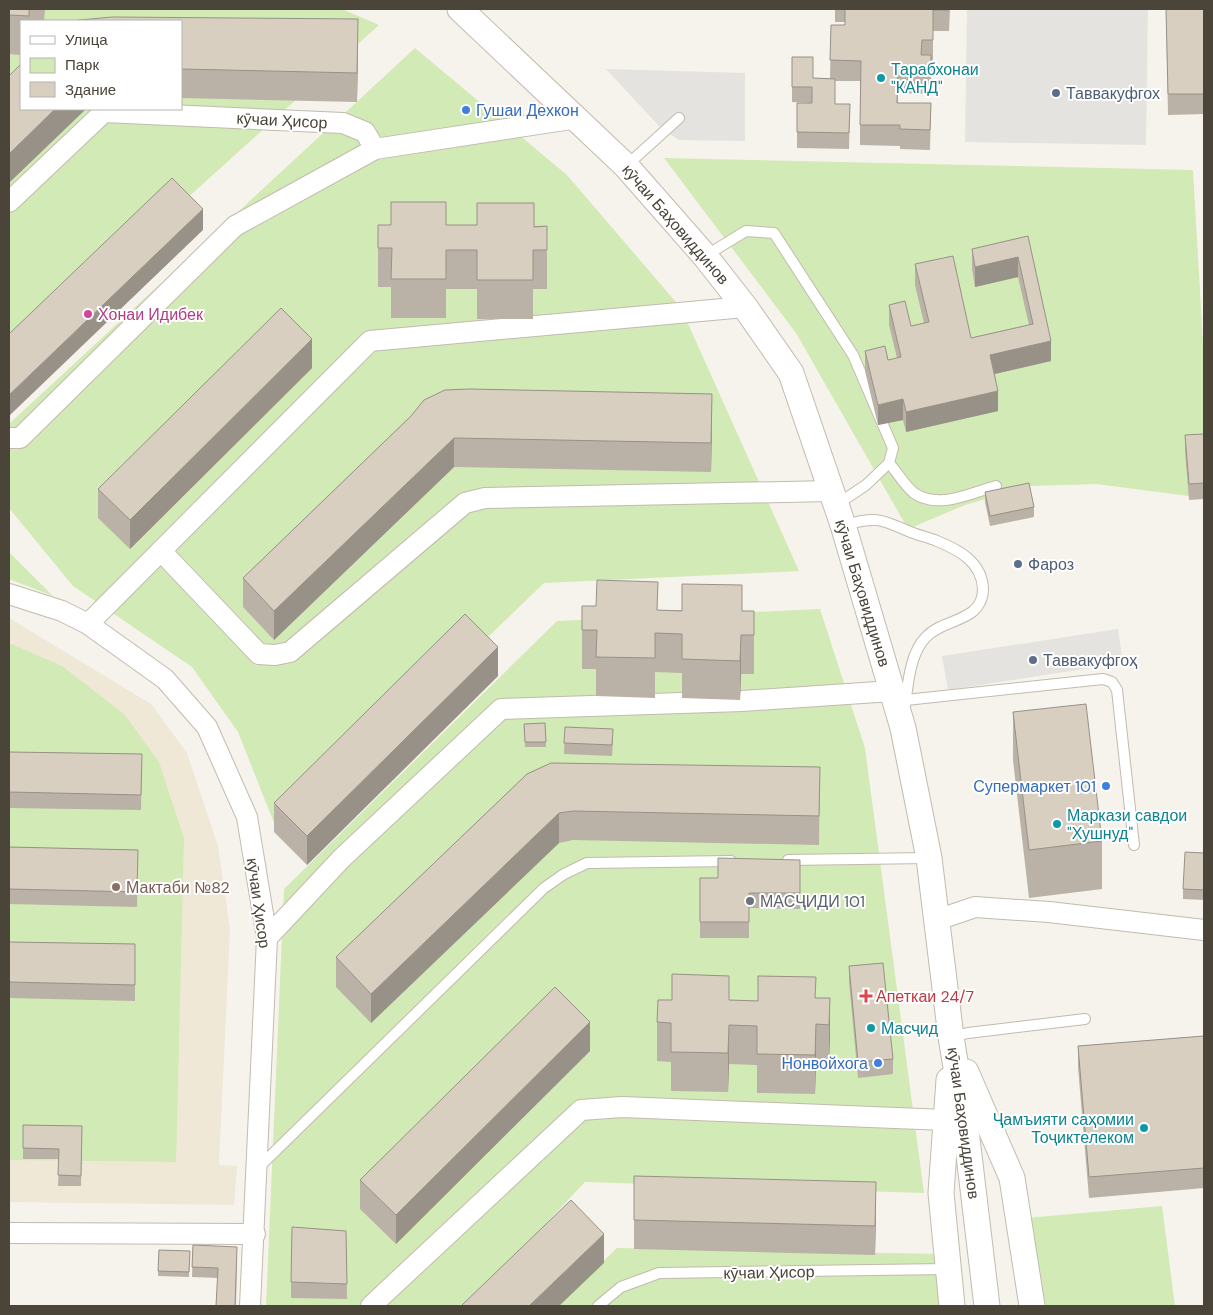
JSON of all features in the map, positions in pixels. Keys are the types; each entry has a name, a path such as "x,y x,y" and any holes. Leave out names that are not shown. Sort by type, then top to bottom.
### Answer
{"street":[{"name":"кӯчаи Баҳовиддинов","path":"460,9 578,118 626,166 705,256 746,307 791,373 899,696 903,728 929,858 951,1037 965,1122 987,1306"},
{"name":"кӯчаи Ҳисор","path":"9,202 104,112 343,123 365,132 375,149"},
{"path":"9,438 20,438 235,226 375,149 578,118"},
{"path":"88,624 370,342 746,307"},
{"path":"161,551 259,654 275,655 290,652 466,503 485,498 836,507"},
{"name":"кӯчаи Ҳисор","path":"9,594 62,611 88,624 166,679 207,726 247,818 267,938 250,1306"},
{"path":"267,938 342,858 501,709 899,696"},
{"path":"937,920 975,908 1049,912 1204,930"},
{"path":"951,1037 941,1194 952,1306"},
{"path":"951,1037 1012,1178 1032,1306"},
{"name":"кӯчаи Баҳовиддинов","path":"371,1306 581,1110 622,1106 946,1120"},
{"path":"9,1233 254,1234"}],"lane":[{"path":"626,166 679,118"},
{"path":"705,256 746,231 774,233 854,355 893,448 889,463 866,485 836,507"},
{"path":"889,463 913,492 930,500 944,501 996,486"},
{"path":"836,507 866,519 886,520 909,532 951,547 972,561 982,576 983,597 974,610 956,621 938,627 924,638 899,696 1103,679 1112,682 1117,690 1134,845"},
{"path":"773,860 929,858"},
{"path":"257,1169 544,888 564,874 587,863 743,861"},
{"path":"951,1037 968,1033 1085,1019"},
{"name":"кӯчаи Ҳисор","path":"598,1306 621,1287 659,1273 948,1269"}],"shaded area":[{"name":"Таввакуфгох","path":"967,9 1148,9 1146,145 965,142"},
{"path":"606,69 745,73 745,141 679,140 660,127"},
{"name":"Мактаби №82","path":"9,618 151,704 187,753 218,846 230,929 219,1165 237,1166 234,1205 9,1202"},
{"name":"Таввакуфгоҳ","path":"1118,629 1123,663 948,690 942,656"}],"green space":[{"path":"9,9 342,9 379,25 9,359"},
{"path":"415,48 567,175 681,308 799,571 544,583 280,838 238,732 192,667 73,586 9,508 9,424"},
{"path":"664,158 1193,170 1204,360 1204,498 1096,484 1031,486 965,505 908,529 796,333"},
{"path":"9,552 53,596 9,579"},
{"path":"820,609 865,748 924,1193 585,1182 468,1306 266,1306 284,889 557,621"},
{"name":"Мактаби №82","path":"9,643 62,666 124,714 159,762 184,838 176,1162 9,1160"},
{"path":"1162,1206 1175,1306 1039,1306 1026,1218"},
{"path":"617,1248 942,1254 944,1306 557,1306"}],"building":[{"path":"9,9 29,9 29,16 9,15"},
{"name":"Тарабхонаи \"КАНД\"","path":"845,9 949,9 933,10 933,40 922,40 921,55 931,55 931,73 898,73 897,103 931,103 930,130 900,129 900,125 860,125 861,61 830,60 831,25 845,25"},
{"path":"1166,9 1204,9 1204,94 1168,94"},
{"path":"112,17 358,19 357,73 182,69 182,20 79,20"},
{"path":"792,57 813,57 813,78 835,79 835,104 850,104 849,133 797,132 797,103 812,103 812,87 792,87"},
{"path":"20,65 20,110 54,110 9,154 9,76"},
{"path":"172,178 203,209 9,395 9,334"},
{"path":"391,202 446,202 446,225 477,225 477,203 534,203 534,227 547,226 547,250 533,250 533,280 477,280 477,250 446,250 446,279 391,279 392,248 378,248 378,225 391,225"},
{"path":"1028,236 1051,341 990,355 998,391 906,412 903,399 878,405 865,351 885,346 888,360 901,357 889,305 905,301 911,326 929,322 915,264 953,256 971,338 1033,324 1018,257 975,267 972,249"},
{"path":"281,308 312,339 130,520 98,489"},
{"path":"445,390 712,394 711,443 454,438 274,611 243,578 411,416 424,400"},
{"path":"1204,434 1204,483 1189,484 1185,435"},
{"path":"1029,483 1034,507 990,516 985,492"},
{"path":"597,580 658,582 657,610 682,611 682,584 742,585 742,611 754,611 754,635 741,635 740,661 682,659 682,634 655,633 655,658 596,657 597,630 582,630 582,606 596,606"},
{"path":"465,614 498,647 307,836 274,803"},
{"name":"Маркази савдои \"Хушнуд\"","path":"1086,704 1102,841 1029,850 1013,712"},
{"path":"545,723 546,742 525,742 524,724"},
{"path":"565,727 613,729 612,745 564,743"},
{"path":"9,752 142,754 141,795 9,792"},
{"path":"551,763 820,767 819,816 573,811 559,813 371,994 336,957 527,774"},
{"name":"Мактаби №82","path":"9,847 138,850 137,892 9,889"},
{"path":"1185,852 1204,853 1204,890 1183,889"},
{"name":"МАСҶИДИ 101","path":"718,858 800,860 800,893 749,893 749,922 700,922 700,878 718,878"},
{"path":"9,942 135,944 135,985 9,982"},
{"name":"Масҷид","path":"883,963 893,1059 858,1062 849,966"},
{"path":"672,974 729,976 729,1000 758,1001 758,976 816,977 815,998 830,998 829,1025 816,1024 815,1055 757,1054 757,1026 729,1025 728,1053 671,1052 671,1023 657,1022 658,1000 672,1000"},
{"path":"555,987 590,1022 396,1215 360,1180"},
{"name":"Ҷамъияти саҳомии Тоҷиктелеком","path":"1204,1036 1204,1168 1089,1177 1078,1046"},
{"path":"23,1125 82,1126 81,1176 58,1175 59,1149 23,1148"},
{"path":"634,1176 876,1182 875,1226 634,1220"},
{"path":"571,1200 604,1234 529,1306 461,1306"},
{"path":"292,1227 346,1231 347,1284 291,1282"},
{"path":"193,1245 237,1247 235,1306 216,1306 218,1268 192,1267"},
{"path":"159,1250 190,1251 189,1272 158,1271"}],"place":[{"name":"Тарабхонаи \"КАНД\"","path":"881,78"},
{"name":"Таввакуфгох","path":"1056,93"},
{"name":"Гушаи Дехкон","path":"466,110"},
{"name":"Хонаи Идибек","path":"88,314"},
{"name":"Фароз","path":"1018,564"},
{"name":"Таввакуфгоҳ","path":"1033,660"},
{"name":"Супермаркет 101","path":"1106,786"},
{"name":"Маркази савдои \"Хушнуд\"","path":"1057,824"},
{"name":"Мактаби №82","path":"116,887"},
{"name":"МАСҶИДИ 101","path":"750,901"},
{"name":"Апеткаи 24/7","path":"866,996"},
{"name":"Масҷид","path":"871,1028"},
{"name":"Нонвойхога","path":"878,1063"},
{"name":"Ҷамъияти саҳомии Тоҷиктелеком","path":"1144,1128"}]}
